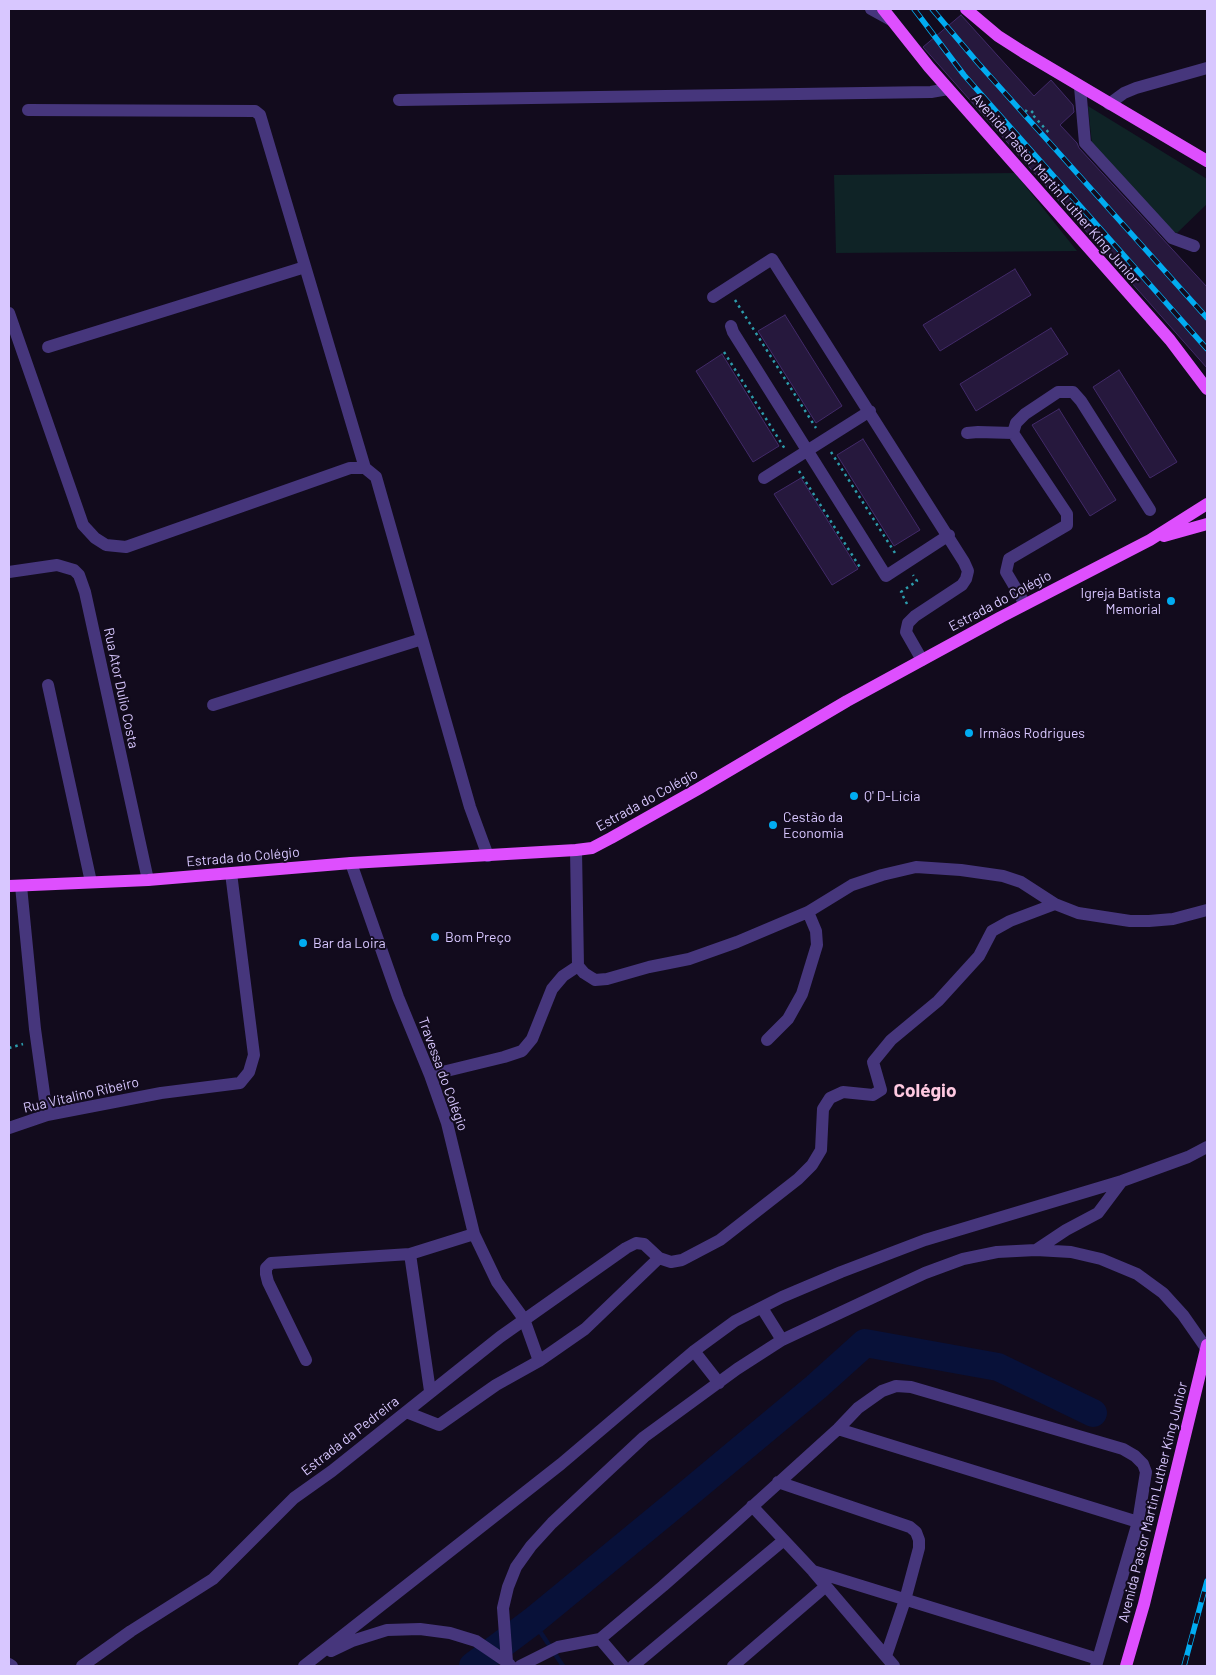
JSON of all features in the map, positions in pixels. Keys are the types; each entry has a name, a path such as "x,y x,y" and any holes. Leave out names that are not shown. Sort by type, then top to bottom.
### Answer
{"main road":[{"name":"Avenida Pastor Martin Luther King Junior","path":"883,9 948,89 1170,340 1207,389"},
{"path":"966,9 998,36 1207,162"},
{"path":"1196,510 1207,496"},
{"name":"Estrada do Colégio","path":"15,886 148,880 351,863 488,856 592,848 847,701 1025,604 1150,540 1207,504"},
{"name":"Estrada do Colégio","path":"1150,540 1207,524"},
{"name":"Avenida Pastor Martin Luther King Junior","path":"1126,1666 1144,1604 1207,1347"}],"street":[{"path":"871,9 891,20"},
{"path":"1109,104 1124,93 1136,88 1207,68"},
{"path":"1080,87 1085,143 1172,238 1194,246"},
{"path":"399,100 931,92 948,89"},
{"path":"28,110 256,111 260,115 365,468 376,477 470,807 488,856"},
{"path":"713,297 772,259 964,562 968,571 962,585 914,616 908,623 906,632 922,660"},
{"path":"48,347 305,267"},
{"path":"9,313 83,525 95,538 106,545 126,547 350,468 365,468"},
{"path":"731,326 886,576 949,536"},
{"path":"1025,604 1006,572 1009,559 1067,525 1067,514 1014,433 1016,423 1025,414 1058,392 1073,392 1081,401 1150,510"},
{"path":"764,478 870,412"},
{"path":"967,433 1014,433"},
{"name":"Rua Ator Dulio Costa","path":"9,572 57,565 74,570 80,575 148,880"},
{"path":"213,705 422,639"},
{"path":"48,686 91,882"},
{"path":"576,850 578,966 584,973 595,980 688,959 737,942 808,912 852,885 882,875 916,867 961,870 1003,876 1021,882 1055,904 1078,913 1140,921 1173,919 1207,910"},
{"name":"Travessa do Colégio","path":"351,863 398,997 430,1075 447,1123 474,1234 497,1282 524,1319 539,1361"},
{"name":"Rua Vitalino Ribeiro","path":"9,1128 47,1115 161,1093 240,1083 249,1072 254,1055 231,873"},
{"path":"15,886 47,1115"},
{"path":"406,1412 438,1425 496,1385 539,1361 585,1329 659,1258 670,1262 682,1260 720,1240 798,1179 812,1165 821,1150 823,1109 830,1098 843,1092 873,1096 881,1090 873,1062 891,1040 938,1001 979,956 992,931 1010,921 1055,904"},
{"path":"767,1040 788,1020 802,994 817,945 816,931 808,912"},
{"path":"430,1075 522,1051 532,1039 552,989 563,976 578,966"},
{"path":"306,1664 561,1464 694,1351 735,1321 841,1272 925,1240 1122,1181 1188,1157 1207,1147"},
{"path":"1036,1250 1066,1230 1098,1213 1122,1181"},
{"path":"306,1360 268,1282 266,1268 271,1263 410,1254 474,1234"},
{"name":"Estrada da Pedreira","path":"82,1666 131,1631 213,1579 294,1498 332,1471 430,1391 524,1319 636,1243 644,1244 659,1258"},
{"path":"505,1658 503,1608 508,1587 516,1567 552,1523 644,1437 737,1368 782,1340 925,1273 963,1260 997,1252 1036,1250 1071,1252 1101,1259 1137,1274 1163,1293 1183,1315 1207,1347"},
{"path":"410,1254 430,1391"},
{"path":"762,1308 782,1340"},
{"path":"694,1351 719,1382"},
{"path":"520,1666 558,1647 600,1639 663,1586 838,1429 858,1408 882,1391 896,1386 911,1387 1123,1449 1135,1456 1143,1464 1146,1472 1138,1522 1097,1663 813,1571"},
{"path":"838,1429 1138,1522"},
{"path":"778,1482 910,1527 916,1532 920,1540 919,1548 905,1600 886,1656"},
{"path":"752,1506 813,1571 894,1666"},
{"path":"633,1666 784,1540"},
{"path":"733,1666 826,1586"},
{"path":"306,1664 352,1641 387,1630 420,1629 450,1633 476,1641 505,1658"},
{"path":"600,1639 622,1666"}],"path":[{"path":"1019,108 1032,112 1050,134"}],"green space":[{"path":"1088,106 1207,179 1207,204 1177,233 1171,231 1092,144"},
{"path":"1015,173 1077,251 836,253 834,175"}],"building":[{"path":"961,15 1034,96 1051,80 1073,105 1074,112 1060,125 1207,287 1207,368 923,47"},
{"path":"1015,269 1031,295 940,351 923,325"},
{"path":"785,315 842,406 816,423 758,331"},
{"path":"1051,328 1068,354 976,411 960,384"},
{"path":"722,354 779,446 753,462 696,371"},
{"path":"1119,370 1177,462 1150,478 1093,387"},
{"path":"1059,409 1116,500 1090,516 1032,425"},
{"path":"863,439 920,530 894,546 837,455"},
{"path":"801,478 858,569 832,585 774,494"}],"waterway":[{"path":"473,1666 533,1621 685,1496 816,1387 865,1343 998,1367 1093,1413"},
{"path":"533,1621 563,1666"}],"railway":[{"path":"914,9 964,75 1207,349"},
{"path":"932,9 978,63 1207,318"},
{"path":"1184,1666 1207,1581"}],"place":[{"name":"Igreja Batista Memorial","path":"1171,601"},
{"name":"Irmãos Rodrigues","path":"969,733"},
{"name":"Q' D-Licia","path":"854,796"},
{"name":"Cestão da Economia","path":"773,825"},
{"name":"Bom Preço","path":"435,937"},
{"name":"Bar da Loira","path":"303,943"}],"district":[{"name":"Colégio","path":"925,1091"}]}
